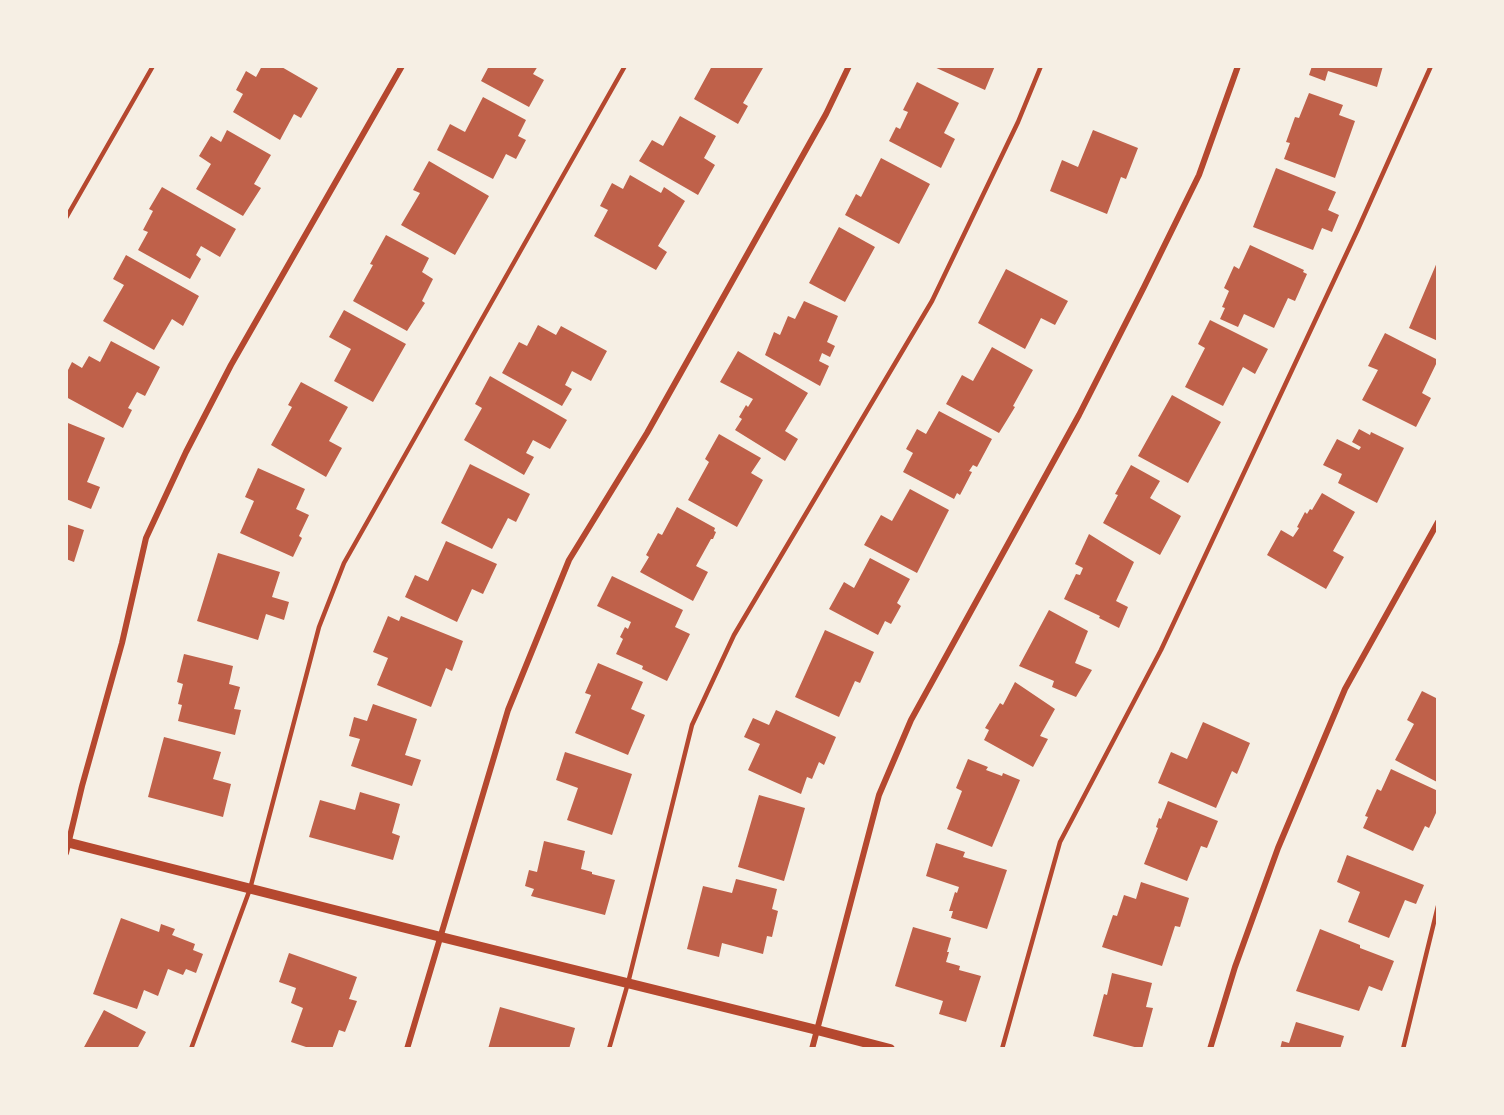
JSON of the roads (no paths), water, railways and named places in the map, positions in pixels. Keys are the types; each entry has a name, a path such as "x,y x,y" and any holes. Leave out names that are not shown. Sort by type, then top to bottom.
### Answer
{"street":[{"path":"402,66 231,365 186,452 146,538 122,643 67,846 250,889 890,1049"},
{"path":"407,1049 508,710 569,560 647,433 826,114 849,66"},
{"path":"812,1049 879,795 911,720 1079,415 1139,297 1199,175 1238,66"},
{"path":"1210,1049 1235,967 1278,848 1345,689 1438,522"}],"lane":[{"path":"66,218 153,66"},
{"path":"191,1049 250,889 319,627 344,563 625,66"},
{"path":"609,1049 628,983 692,725 734,635 932,301 1018,122 1041,66"},
{"path":"1002,1049 1060,842 1161,650 1358,229 1431,66"},
{"path":"1403,1049 1438,906"}]}
